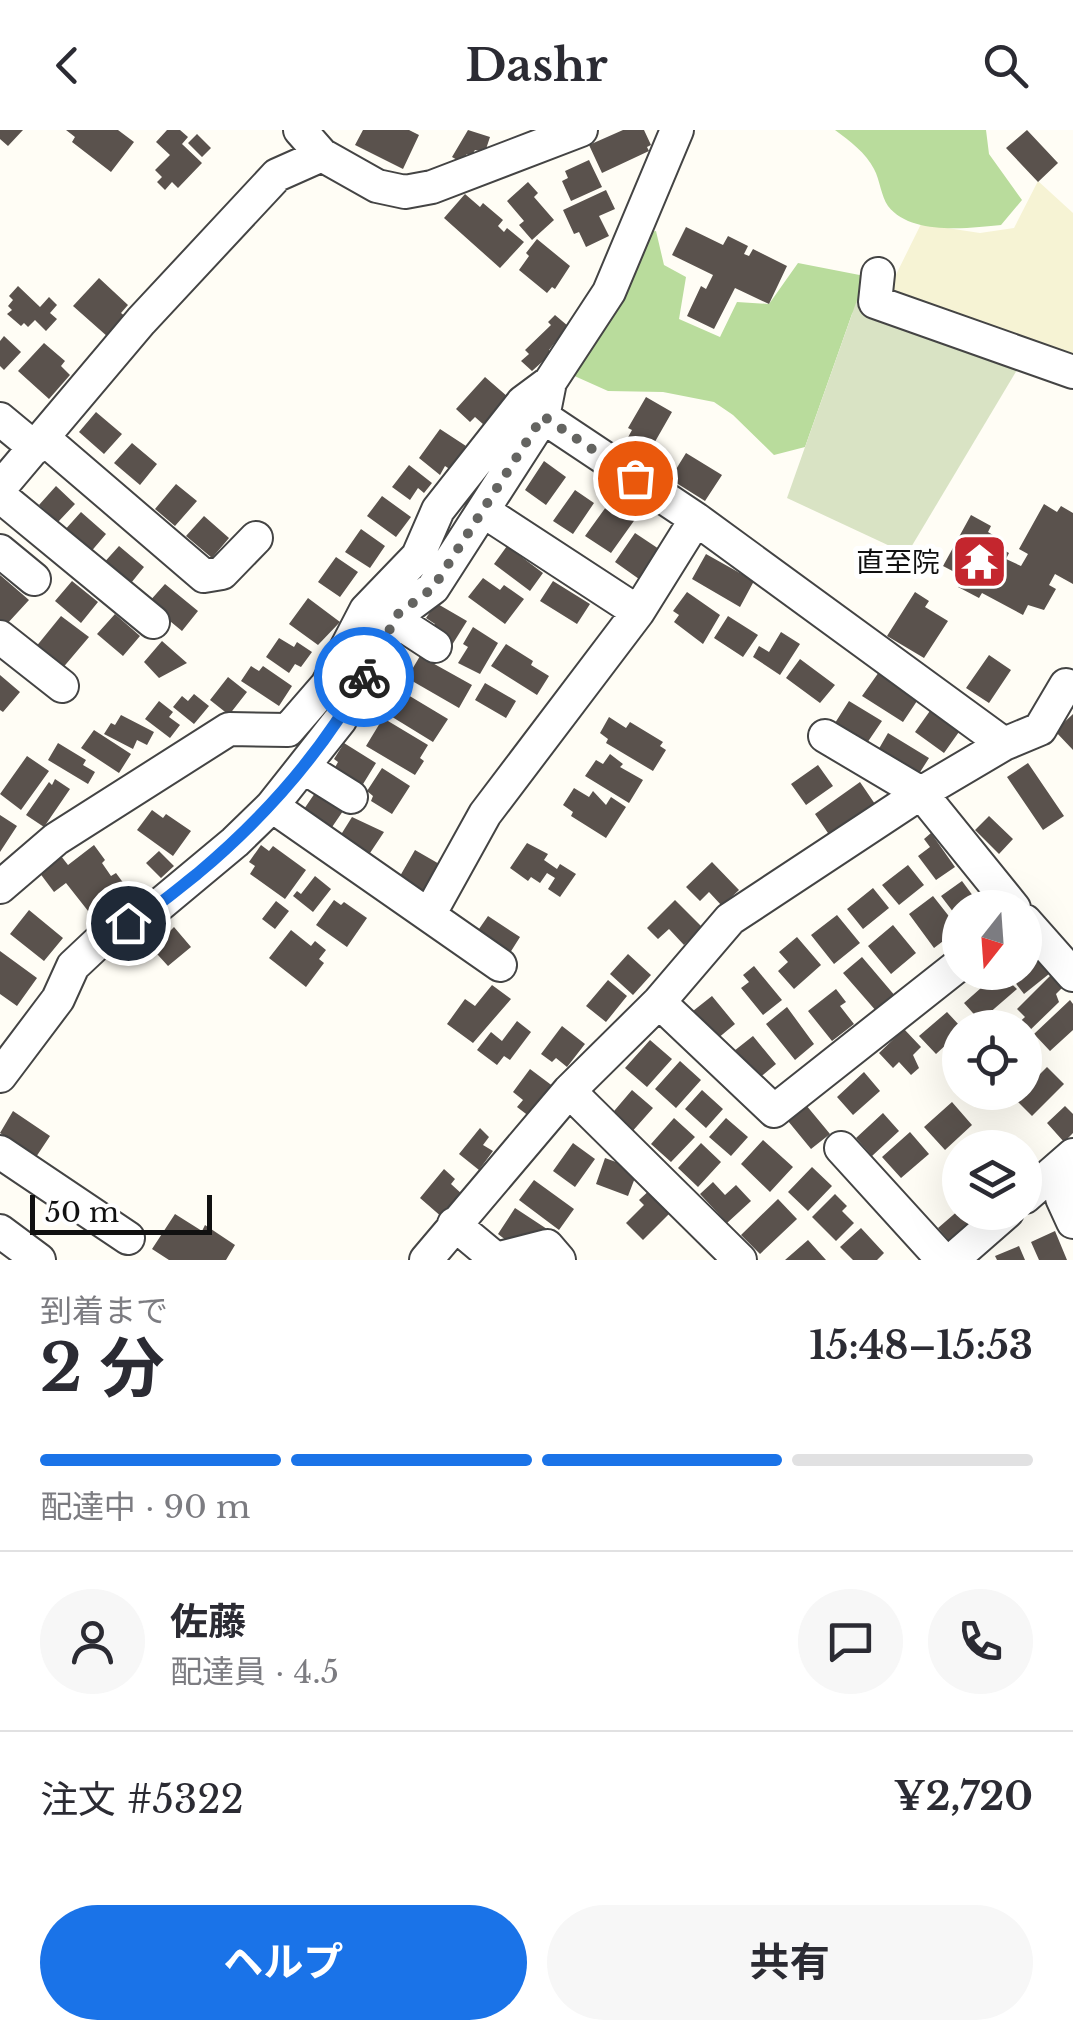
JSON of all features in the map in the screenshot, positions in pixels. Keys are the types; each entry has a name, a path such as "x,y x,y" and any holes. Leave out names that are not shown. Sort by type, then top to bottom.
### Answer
{"street":[{"path":"300,130 322,155 378,186 405,192 432,187 513,141 581,130"},
{"path":"0,887 56,839 229,728 288,730 328,685 366,610 418,556 438,510 524,402 550,382 609,292 677,130"},
{"path":"0,488 140,321 277,175 322,155"},
{"path":"878,274 875,302 1073,372"},
{"path":"0,1076 58,999 74,966 106,935 151,912 235,842 272,806 303,767 340,720 398,614 433,588 485,512 543,416 550,382"},
{"path":"543,416 696,519 1004,744"},
{"path":"0,418 39,443 204,576 222,574 256,538"},
{"path":"0,496 153,622"},
{"path":"485,512 638,612"},
{"path":"429,915 485,814 638,612 696,519"},
{"path":"0,551 34,580"},
{"path":"395,620 435,646"},
{"path":"0,637 62,686"},
{"path":"426,1260 569,1090 659,1002 730,919 922,793 1004,744 1040,729 1066,685"},
{"path":"825,736 922,793 1000,890"},
{"path":"303,767 351,797"},
{"path":"272,806 500,964"},
{"path":"1042,940 1073,976"},
{"path":"659,1002 774,1112 942,978"},
{"path":"569,1090 740,1260"},
{"path":"841,1148 944,1260"},
{"path":"0,1152 128,1238"},
{"path":"1042,1182 1073,1155"},
{"path":"1073,1187 1062,1198 1073,1222"},
{"path":"454,1224 496,1260 546,1246 559,1260"},
{"path":"952,1260 986,1230"},
{"path":"0,1231 39,1260"}],"shaded area":[{"path":"1038,181 1073,213 1073,363 883,301 921,224 980,233 1014,228"}],"green space":[{"path":"835,130 986,130 989,154 1022,200 1001,225 941,228 911,222 888,206 871,163"},
{"path":"656,231 664,265 686,277 679,319 720,337 737,302 769,304 798,263 875,278 852,314 805,447 774,455 714,402 663,392 608,391 570,374 633,234"},
{"path":"857,300 1020,365 907,554 787,498"}],"building":[{"path":"0,130 23,130 8,146 0,139"},
{"path":"66,130 118,130 134,142 111,172 72,142 75,137"},
{"path":"167,130 180,130 188,137 182,144 202,163 178,188 172,182 165,190 157,182 162,177 155,170 170,155 156,142"},
{"path":"363,130 409,130 419,135 403,169 355,145"},
{"path":"468,130 490,137 485,152 475,150 459,161 452,157"},
{"path":"623,130 644,130 651,145 647,147 649,151 602,173 589,145"},
{"path":"1027,130 1058,163 1038,182 1006,148"},
{"path":"197,134 211,148 202,157 188,143"},
{"path":"589,160 602,187 571,201 562,181 568,178 565,171"},
{"path":"528,182 538,193 534,197 554,220 532,240 519,225 524,221 507,201"},
{"path":"606,190 615,209 599,216 609,236 586,247 579,232 574,234 563,210"},
{"path":"465,194 503,220 498,226 504,232 507,228 524,242 500,268 444,218"},
{"path":"686,227 723,245 728,236 748,246 744,254 749,256 753,249 787,266 769,304 735,288 714,329 687,316 701,286 706,289 713,275 672,255"},
{"path":"537,239 570,266 555,289 552,287 547,293 519,270"},
{"path":"99,278 128,305 121,313 126,317 108,337 73,306"},
{"path":"18,286 40,307 49,297 57,305 50,313 57,319 46,331 35,320 28,327 24,323 21,326 7,314 12,310 8,306 13,300 9,296"},
{"path":"555,315 568,326 549,350 552,353 532,371 521,361 529,354 525,350 551,325 548,322"},
{"path":"4,336 21,352 4,370 0,366 0,341"},
{"path":"44,343 65,361 61,366 70,375 49,399 18,371"},
{"path":"485,377 508,397 484,425 475,417 470,422 456,409"},
{"path":"646,397 672,412 644,461 626,451 630,444 626,441 632,430 628,428"},
{"path":"96,412 122,434 104,454 79,432"},
{"path":"440,429 466,446 451,470 445,466 440,475 419,458"},
{"path":"132,443 157,464 140,485 114,463"},
{"path":"686,453 722,475 705,501 670,479"},
{"path":"544,461 566,477 546,505 525,490"},
{"path":"409,465 432,483 424,493 418,488 410,500 392,487"},
{"path":"176,484 197,501 175,526 155,509"},
{"path":"56,486 75,504 58,522 39,505"},
{"path":"575,490 594,503 573,534 553,521"},
{"path":"382,496 411,517 396,537 367,516"},
{"path":"611,500 636,518 611,553 585,536"},
{"name":"直至院","path":"1044,504 1057,512 1061,506 1073,513 1073,584 1055,574 1049,585 1056,589 1044,610 1028,605 1023,615 982,593 979,598 958,587 964,577 943,566 971,515 991,526 988,532 993,535 989,542 1009,553 1006,559 1021,566 1028,554 1019,549"},
{"path":"81,512 106,534 89,554 63,532"},
{"path":"204,516 229,538 212,558 186,536"},
{"path":"361,529 385,546 370,568 345,552"},
{"path":"635,533 659,549 639,579 615,562"},
{"path":"119,546 144,567 127,588 101,566"},
{"path":"507,546 543,573 530,591 494,564"},
{"path":"706,554 754,581 740,607 692,579"},
{"path":"336,557 358,572 340,597 318,582"},
{"path":"0,575 29,600 6,625 0,620"},
{"path":"483,578 500,590 504,585 524,599 505,624 468,597"},
{"path":"72,581 98,602 81,623 55,601"},
{"path":"553,581 590,604 577,624 540,601"},
{"path":"165,584 198,611 182,631 148,603"},
{"path":"687,592 720,615 703,644 674,622 679,615 673,611"},
{"path":"915,592 929,601 925,607 948,621 924,658 887,636"},
{"path":"308,598 340,622 318,645 289,624"},
{"path":"436,603 467,621 452,645 430,632 435,624 426,618"},
{"path":"115,614 140,636 123,656 97,634"},
{"path":"61,616 89,637 61,670 35,648"},
{"path":"728,616 758,635 743,657 714,638"},
{"path":"473,627 498,643 480,674 458,663 468,647 463,644"},
{"path":"781,632 800,644 780,675 753,657 759,646 769,652"},
{"path":"279,638 294,647 297,642 312,652 301,667 295,664 289,673 266,657"},
{"path":"162,641 187,663 159,678 144,662"},
{"path":"506,644 549,676 537,695 491,666"},
{"path":"989,655 1011,670 989,703 966,688"},
{"path":"420,656 472,685 459,708 407,678"},
{"path":"800,659 835,685 820,703 786,678"},
{"path":"251,666 259,671 263,666 292,686 279,706 241,681"},
{"path":"879,672 919,698 903,722 862,696"},
{"path":"0,675 20,692 3,712 0,710"},
{"path":"228,677 247,692 229,715 210,700"},
{"path":"485,683 516,701 506,718 475,700"},
{"path":"403,692 448,719 433,742 389,715"},
{"path":"194,694 209,706 194,724 173,707 182,696 188,701"},
{"path":"159,701 173,712 169,717 180,725 170,738 145,719"},
{"path":"849,701 882,721 867,743 835,723"},
{"path":"932,708 961,729 944,753 915,732"},
{"path":"1073,714 1073,750 1055,731"},
{"path":"121,715 154,732 147,745 137,740 133,749 104,734"},
{"path":"609,717 626,728 630,722 663,742 660,746 666,750 653,771 606,743 608,739 600,733"},
{"path":"383,718 428,745 415,775 366,746"},
{"path":"94,730 131,754 119,773 81,748"},
{"path":"888,733 929,758 917,777 877,752"},
{"path":"58,743 86,760 83,765 95,772 88,784 48,760"},
{"path":"344,743 376,763 360,789 333,771 338,762 334,759"},
{"path":"610,754 623,764 620,767 643,780 629,803 585,776 596,760 603,764"},
{"path":"27,756 49,771 21,810 0,794"},
{"path":"1028,763 1064,816 1043,830 1007,777"},
{"path":"818,765 833,786 806,805 791,784"},
{"path":"382,768 410,786 392,814 371,801 373,796 367,791"},
{"path":"55,779 70,789 44,827 26,815"},
{"path":"860,782 875,804 830,836 815,814"},
{"path":"574,788 589,797 593,791 606,805 611,797 626,807 606,838 571,816 573,812 563,805"},
{"path":"315,793 343,811 328,833 300,815"},
{"path":"152,810 163,818 166,814 191,831 173,856 137,830"},
{"path":"0,815 17,826 0,852"},
{"path":"989,816 1013,839 999,854 975,830"},
{"path":"352,817 384,832 366,859 337,841"},
{"path":"931,833 955,867 936,880 918,856 930,847 924,839"},
{"path":"527,843 548,854 544,860 557,869 560,864 576,874 560,897 548,889 555,878 547,873 540,883 531,877 528,881 510,868"},
{"path":"94,845 111,876 116,873 127,888 92,916 66,883 54,892 39,872 61,856 68,865"},
{"path":"261,845 269,851 273,846 306,870 285,899 250,874 255,866 249,862"},
{"path":"415,850 441,865 424,895 396,883"},
{"path":"159,851 174,866 161,878 146,863"},
{"path":"712,862 739,890 722,906 709,892 700,901 686,887"},
{"path":"908,865 924,885 899,905 882,885"},
{"path":"315,876 331,889 313,912 293,896 297,891 301,894"},
{"path":"962,881 969,890 949,890"},
{"path":"873,888 889,908 863,929 847,909"},
{"path":"933,896 942,907 942,942 934,948 909,914"},
{"path":"334,900 341,905 344,902 367,918 347,947 316,925"},
{"path":"675,900 702,927 684,945 669,929 658,939 647,928"},
{"path":"276,901 289,911 275,929 262,919"},
{"path":"29,910 63,938 44,961 10,934"},
{"path":"837,915 860,943 834,964 811,935"},
{"path":"155,916 169,932 174,927 191,947 168,966 137,932"},
{"path":"488,916 520,937 503,964 470,942"},
{"path":"893,925 916,953 891,974 868,946"},
{"path":"291,930 311,946 315,941 326,950 319,959 324,963 306,987 269,958"},
{"path":"797,937 821,965 794,989 778,971 788,962 779,952"},
{"path":"0,951 37,978 17,1006 0,994"},
{"path":"628,954 651,975 633,995 610,974"},
{"path":"862,957 896,997 877,1012 843,973"},
{"path":"754,966 782,1000 763,1015 741,988 749,982 743,975"},
{"path":"1052,974 1064,986 1056,994 1059,1002 1042,1018 1042,1010 1018,1010 1036,990 1042,990 1042,984"},
{"path":"608,980 627,996 606,1022 586,1006"},
{"path":"492,985 511,999 473,1043 447,1024 465,999 475,1006"},
{"path":"836,989 846,1002 840,1006 854,1024 832,1041 808,1011"},
{"path":"979,990 1016,990 993,1010 970,1010 964,1003"},
{"path":"712,996 735,1024 717,1039 693,1011"},
{"path":"1070,1000 1073,1030 1050,1051 1042,1042 1042,1026"},
{"path":"787,1007 814,1044 795,1060 766,1024"},
{"path":"942,1016 942,1048 936,1054 919,1036"},
{"path":"517,1021 531,1032 510,1060 504,1056 497,1065 477,1050 491,1032 502,1041"},
{"path":"562,1026 585,1044 567,1067 556,1058 552,1062 541,1054"},
{"path":"904,1029 921,1047 913,1055 919,1068 911,1075 899,1062 893,1068 879,1053"},
{"path":"753,1036 776,1064 758,1079 734,1051"},
{"path":"650,1040 672,1059 647,1087 625,1068"},
{"path":"680,1061 701,1080 676,1108 655,1089"},
{"path":"1047,1067 1064,1084 1042,1106 1042,1072"},
{"path":"530,1069 558,1090 534,1120 517,1107 523,1100 513,1092"},
{"path":"864,1072 880,1091 853,1115 837,1097"},
{"path":"632,1090 653,1108 630,1134 609,1117"},
{"path":"702,1090 723,1109 706,1128 685,1109"},
{"path":"806,1105 830,1134 811,1149 788,1121"},
{"path":"1065,1106 1073,1114 1073,1133 1064,1142 1047,1123"},
{"path":"943,1110 959,1110 972,1125 967,1130 942,1130 942,1147 924,1127"},
{"path":"13,1111 50,1136 36,1157 0,1133"},
{"path":"883,1113 899,1131 872,1156 856,1138"},
{"path":"674,1118 695,1137 671,1162 651,1144"},
{"path":"726,1118 748,1137 731,1156 709,1137"},
{"path":"480,1128 489,1137 483,1145 493,1151 479,1170 459,1154"},
{"path":"910,1132 929,1154 901,1178 882,1157"},
{"path":"763,1140 793,1167 770,1192 741,1164"},
{"path":"573,1143 595,1159 575,1187 553,1171"},
{"path":"701,1143 721,1162 698,1187 678,1168"},
{"path":"605,1158 638,1170 628,1196 596,1184"},
{"path":"812,1167 832,1186 808,1211 788,1192"},
{"path":"444,1169 455,1179 451,1184 463,1195 443,1218 420,1198"},
{"path":"534,1180 574,1209 559,1230 519,1200"},
{"path":"713,1182 725,1195 736,1185 751,1201 727,1223 700,1194"},
{"path":"653,1187 670,1213 643,1240 626,1223 644,1205 639,1200"},
{"path":"835,1194 847,1206 842,1211 854,1223 836,1241 812,1217"},
{"path":"778,1199 797,1219 760,1254 741,1235"},
{"path":"515,1208 550,1231 516,1248 498,1234"},
{"path":"175,1214 202,1231 205,1225 235,1245 226,1260 169,1260 152,1249"},
{"path":"942,1225 942,1230 965,1230 951,1243 938,1228"},
{"path":"861,1228 884,1253 877,1260 853,1260 840,1247"},
{"path":"1055,1231 1067,1260 1039,1260 1031,1242"},
{"path":"808,1240 826,1260 785,1260"},
{"path":"1019,1246 1025,1260 997,1260 995,1256"}],"way so far":[{"path":"364,677 398,614 433,588 543,416 635,478"}],"place":[{"name":"直至院","path":"979,562"}],"route":[{"path":"128,923 151,912 272,806 340,720 364,677"}]}
